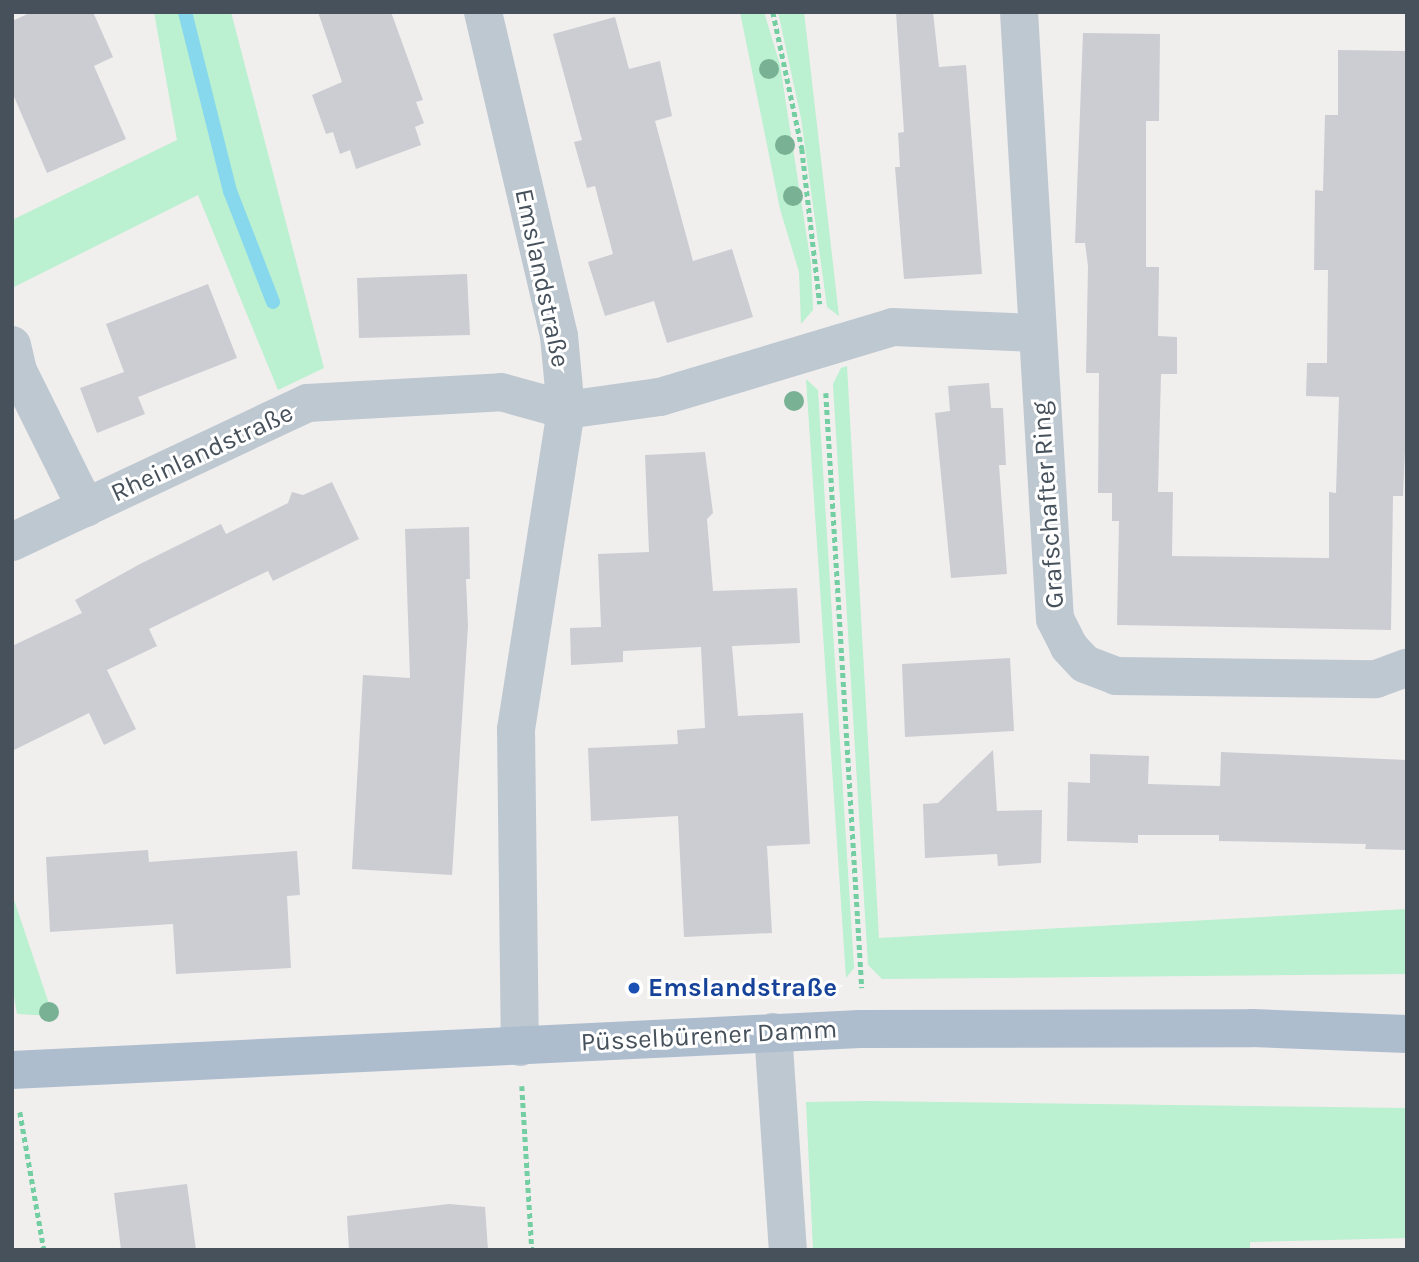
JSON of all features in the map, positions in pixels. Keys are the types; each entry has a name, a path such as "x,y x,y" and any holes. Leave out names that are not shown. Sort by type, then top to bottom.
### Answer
{"main road":[{"name":"Püsselbürener Damm","path":"15,1084 520,1047 773,1032 860,1029 1252,1028 1407,1034"}],"street":[{"name":"Emslandstraße","path":"483,12 559,336 566,410 516,729 520,1047"},
{"name":"Grafschafter Ring","path":"1019,12 1035,333 1055,619 1069,647 1085,664 1116,676 1376,679 1407,668"},
{"path":"566,410 660,397 893,327 1035,333"},
{"path":"12,345 18,371 86,508"},
{"name":"Rheinlandstraße","path":"12,542 307,403 501,392 566,410"},
{"path":"773,1032 788,1250"}],"path":[{"path":"773,12 802,149 829,347 825,377 862,976 860,1029"},
{"path":"520,1047 532,1250"},
{"path":"15,1084 44,1250"}],"green space":[{"path":"154,12 231,12 324,368 278,390 198,195 14,287 12,220 177,140"},
{"path":"740,12 764,12 780,65 811,264 813,310 801,324 799,272 780,209"},
{"path":"778,12 804,12 839,316 827,307 801,118"},
{"path":"847,366 879,938 1407,909 1407,974 882,979 868,965 833,384 841,368"},
{"path":"806,379 818,390 854,968 846,978"},
{"path":"12,894 53,1016 17,1014 12,985"},
{"path":"806,1102 1407,1108 1407,1238 1250,1242 1250,1250 813,1250"}],"building":[{"path":"32,12 93,12 113,57 94,66 126,139 47,173 12,92 12,21"},
{"path":"318,12 391,12 423,100 416,102 424,123 415,127 421,145 356,169 350,150 340,154 333,132 326,134 312,95 342,82"},
{"path":"896,12 933,12 939,67 966,65 982,274 904,279 895,167 900,167 898,133 904,132"},
{"path":"615,17 629,69 660,61 672,116 655,121 693,261 732,249 753,317 667,343 654,301 605,316 588,262 613,254 595,186 587,188 574,142 582,140 553,34"},
{"path":"1083,33 1160,34 1159,121 1146,121 1146,267 1159,267 1158,336 1177,337 1177,374 1161,374 1158,492 1173,492 1172,556 1329,558 1329,492 1336,493 1339,397 1306,396 1307,363 1327,363 1328,270 1314,270 1315,190 1323,191 1325,115 1338,115 1338,50 1406,51 1405,451 1403,496 1393,496 1391,630 1117,625 1119,521 1112,521 1112,493 1098,493 1099,373 1086,373 1088,266 1085,243 1075,243"},
{"path":"467,274 470,335 359,338 357,278"},
{"path":"208,284 237,358 138,397 145,414 97,433 80,388 124,372 106,324"},
{"path":"989,383 991,408 1003,408 1006,465 999,465 1007,574 951,578 935,413 950,411 948,386"},
{"path":"705,452 713,513 707,519 713,591 797,588 800,643 732,646 738,716 803,713 810,844 767,846 772,933 684,937 678,816 591,821 588,748 678,744 677,730 705,728 701,647 623,651 623,662 571,665 570,628 601,627 598,554 649,552 645,455"},
{"path":"332,482 359,539 273,581 268,571 149,629 157,646 107,670 136,729 104,745 89,713 12,751 12,646 82,613 75,600 140,564 221,524 226,534 288,503 292,492 303,495"},
{"path":"469,527 470,579 466,579 468,626 452,875 352,869 363,675 410,678 405,529"},
{"path":"1010,658 1014,731 905,737 902,664"},
{"path":"993,750 997,811 1042,810 1041,863 998,866 997,854 925,858 923,804 938,803"},
{"path":"1221,752 1407,760 1407,850 1365,849 1366,844 1219,841 1219,835 1138,835 1138,843 1067,841 1068,782 1090,783 1090,754 1149,756 1148,784 1220,786"},
{"path":"148,850 149,862 297,851 300,895 287,896 291,968 176,974 173,924 50,932 46,857"},
{"path":"187,1184 196,1250 121,1250 114,1193"},
{"path":"449,1204 485,1207 488,1250 349,1250 347,1216"}],"waterway":[{"path":"185,12 230,191 273,302"}],"place":[{"name":"Emslandstraße","path":"634,988"}]}
